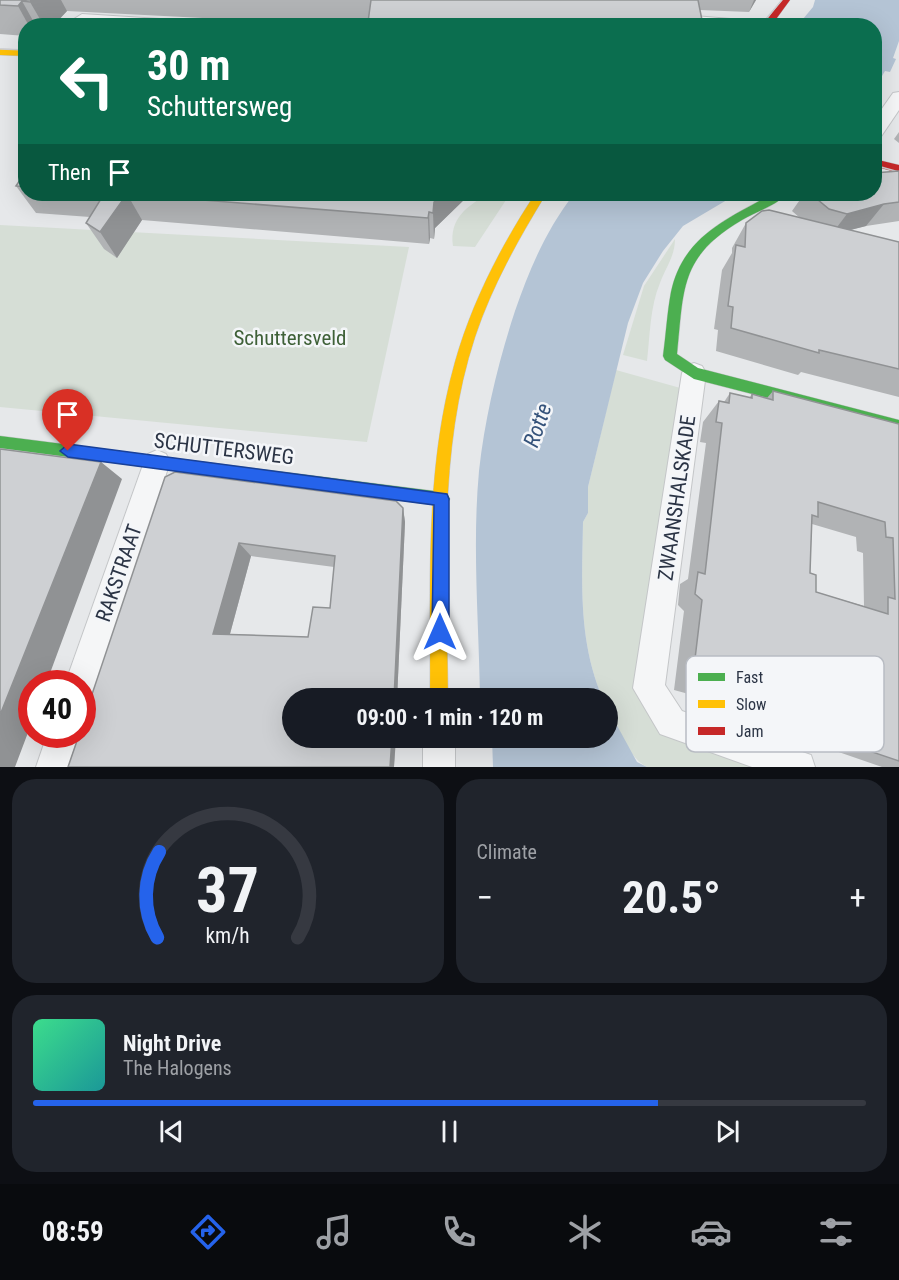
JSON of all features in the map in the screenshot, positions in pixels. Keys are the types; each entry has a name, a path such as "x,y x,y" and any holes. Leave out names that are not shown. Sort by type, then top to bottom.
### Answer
{"street":[{"path":"83,18 96,0"},
{"path":"772,18 786,0"},
{"path":"0,52 18,53"},
{"path":"882,122 899,98"},
{"path":"882,164 899,169"},
{"path":"440,688 442,499 450,414 460,366 496,269 520,222 535,201"},
{"path":"769,201 716,232 687,262 682,276 670,356 694,372 899,426"},
{"path":"736,221 763,228"},
{"name":"ZWAANSHALSKADE","path":"686,728 671,723 650,688 694,372"},
{"name":"SCHUTTERSWEG","path":"0,442 442,499"},
{"name":"RAKSTRAAT","path":"86,670 158,462"},
{"path":"52,767 59,748"},
{"path":"439,748 439,767"},
{"name":"ZWAANSHALSKADE","path":"755,752 799,767"}],"green space":[{"path":"477,201 505,201 475,247 453,246 452,236 457,221 461,214"},
{"name":"Schuttersveld","path":"0,225 409,247 367,442 0,407"},
{"path":"675,239 672,256 654,301 647,361 623,355 644,286"},
{"path":"616,370 684,389 637,694 686,723 686,752 735,752 760,767 647,767 634,756 618,730 618,688 599,688 589,656 583,612 582,568 583,522 588,513 588,487"}],"water":[{"path":"815,0 899,0 899,41 893,58 896,59 890,72 885,71 882,76 882,18 804,18 813,7"},
{"name":"Rotte","path":"569,201 725,201 683,226 663,251 643,283 628,323 588,487 588,513 583,522 582,590 585,634 599,688 480,688 476,585 479,471 489,410 509,331 533,265 547,236"},
{"path":"618,727 637,762 647,767 481,767 481,748 618,748"}],"pier":[{"path":"481,748 492,748 493,767 481,767"}],"building":[{"path":"0,0 32,0 22,1 18,6 0,5"},
{"path":"371,0 698,0 702,18 369,18"},
{"path":"899,171 899,202 847,214 829,209 819,201 882,201 882,172"},
{"path":"100,201 122,201 100,232 86,223"},
{"path":"215,201 435,201 433,213 429,212 428,218"},
{"path":"769,210 899,242 899,369 819,350 819,353 731,328 733,307 728,306 736,245 745,247 746,223 762,211"},
{"path":"773,391 899,424 899,761 872,752 884,752 884,656 695,656 702,600 695,594 698,572 705,574 722,423 716,422 719,401 729,403 730,393 752,398 752,394 773,400","holes":["818,502 885,522 886,537 893,538 895,599 888,597 888,614 816,592 816,575 810,573 812,515 818,517"]},
{"path":"0,449 101,462 0,715"},
{"path":"175,472 396,501 403,508 395,688 282,688 282,748 391,748 390,767 68,767 75,748 96,748 96,682 165,477","holes":["239,543 335,556 330,608 313,607 308,637 213,634"]}],"tram line":[{"path":"767,18 782,0"},
{"path":"0,49 18,50"},
{"path":"882,167 899,172"}],"traffic: fast":[{"path":"768,201 712,234 691,256 680,280 670,356 694,373 899,426"},
{"path":"0,442 442,499"}],"traffic: slow":[{"path":"0,52 18,53"},
{"path":"439,688 441,505 448,427 455,389 469,338 488,288 512,240 536,201"}],"traffic: jam":[{"path":"772,18 786,0"},
{"path":"882,164 899,169"}],"route":[{"path":"68,451 442,499 440,632"}]}
